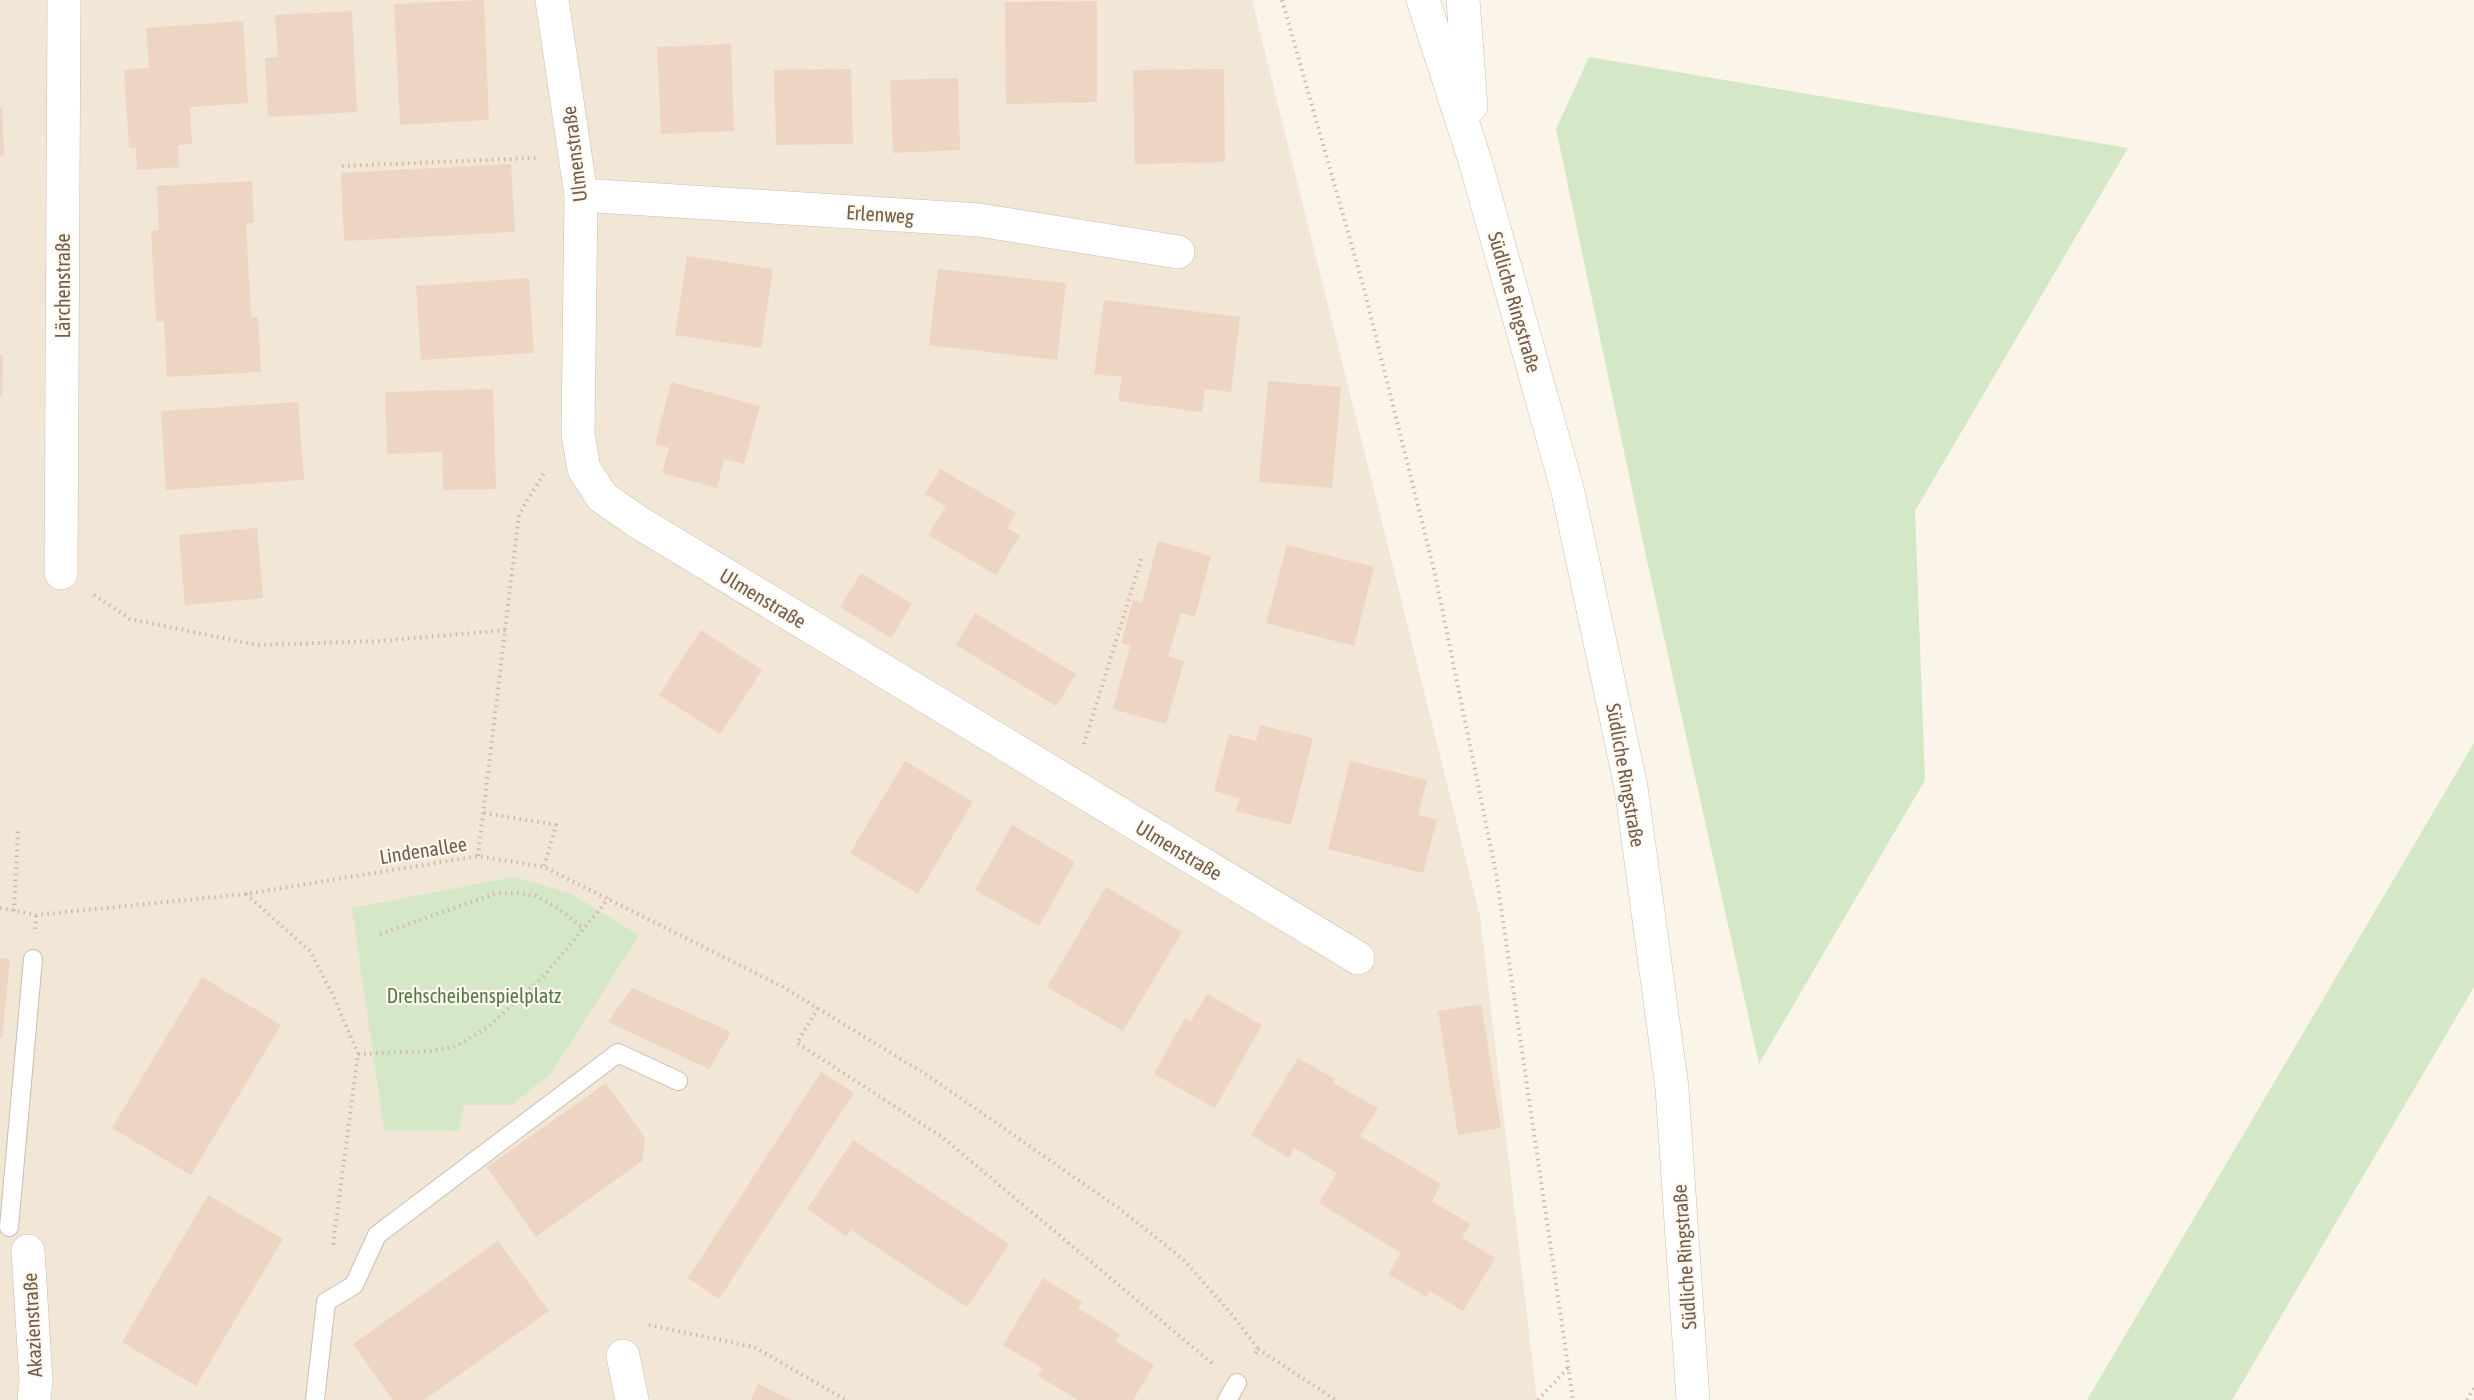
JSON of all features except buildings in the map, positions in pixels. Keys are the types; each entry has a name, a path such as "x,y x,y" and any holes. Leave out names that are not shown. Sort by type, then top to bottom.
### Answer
{"street":[{"name":"Lärchenstraße","path":"61,573 64,0"},
{"name":"Ulmenstraße","path":"552,0 581,195 578,434 584,469 602,497 638,522 1358,958"},
{"name":"Südliche Ringstraße","path":"1423,0 1476,164 1568,492 1631,787 1672,1088 1693,1400"},
{"name":"Südliche Ringstraße","path":"1462,0 1476,164"},
{"name":"Erlenweg","path":"581,195 979,220 1178,252"},
{"name":"Akazienstraße","path":"12,1233 36,1381 34,1400"},
{"path":"623,1356 632,1400"}],"lane":[{"path":"12,1233 33,959"},
{"path":"315,1400 326,1302 354,1285 377,1235 618,1053 678,1081"},
{"path":"1227,1400 1237,1383"}],"path":[{"path":"1282,0 1364,285 1438,585 1496,873 1573,1400"},
{"path":"342,166 577,156"},
{"path":"478,856 507,630 519,514 540,478 578,434"},
{"path":"1071,784 1142,557"},
{"path":"61,573 130,619 256,645 379,641 507,630"},
{"path":"484,813 556,825 544,867"},
{"path":"14,911 18,829"},
{"name":"Lindenallee","path":"0,908 36,915 246,894 478,856 544,867 783,987 930,1077 1120,1209 1183,1259 1235,1318 1258,1349"},
{"path":"380,934 497,893 536,896 558,908 584,929"},
{"path":"246,894 310,951 334,997 358,1054 326,1302"},
{"path":"358,1054 432,1051 456,1046 488,1027 542,978 609,898"},
{"path":"818,1008 797,1043 942,1137 1237,1383 1258,1349 1336,1400"},
{"path":"642,1324 754,1347 846,1400"},
{"path":"1538,1400 1568,1367"},
{"path":"2467,1400 2474,1388"}],"shaded area":[{"path":"0,0 1252,0 1480,916 1537,1400 0,1400"}],"green space":[{"path":"1589,57 2128,148 1915,511 1925,780 1759,1064 1649,570 1556,129"},
{"path":"2474,743 2474,987 2232,1400 2087,1400"},
{"name":"Drehscheibenspielplatz","path":"514,877 570,893 639,935 552,1072 512,1105 464,1105 459,1131 384,1130 352,908"}]}
